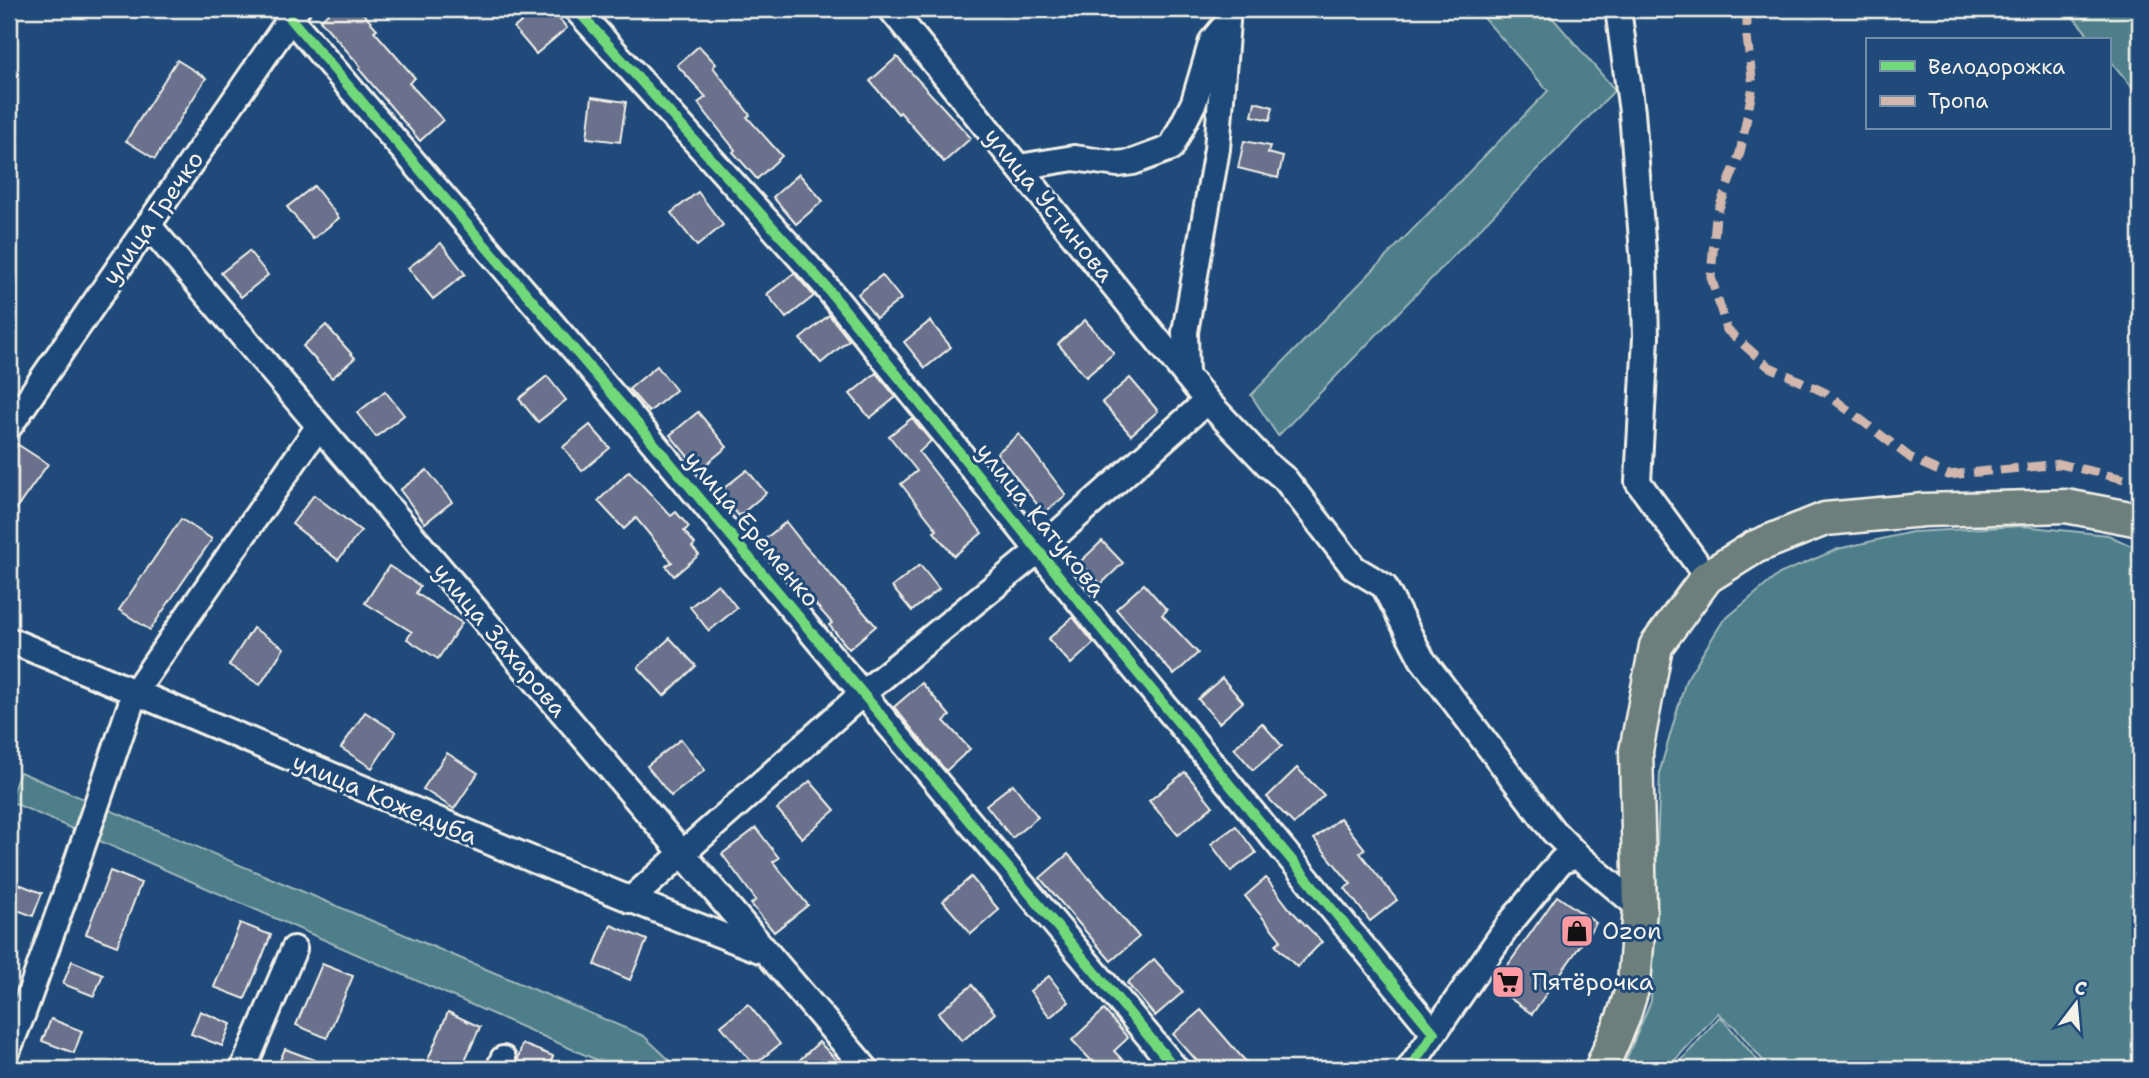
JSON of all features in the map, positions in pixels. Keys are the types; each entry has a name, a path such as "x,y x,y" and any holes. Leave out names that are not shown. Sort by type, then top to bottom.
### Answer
{"main road":[{"path":"1601,1069 1623,1018 1634,983 1640,908 1636,751 1656,646 1707,577 1755,547 1825,519 1924,510 2066,506 2140,520"}],"street":[{"name":"улица Катукова","path":"576,9 823,283 1434,1033"},
{"name":"улица Устинова","path":"891,9 1207,401 1267,464 1285,479 1354,568 1384,586 1422,659 1553,831 1578,856 1640,908"},
{"path":"1618,9 1632,112 1644,278 1646,337 1638,482 1707,577"},
{"name":"улица Гречко","path":"9,427 294,14"},
{"name":"улица Еременко","path":"294,14 1176,1069"},
{"path":"1019,167 1074,158 1118,164 1133,162 1171,148 1194,102 1212,41 1227,17"},
{"path":"1186,375 1185,332 1217,149 1227,17"},
{"name":"улица Захарова","path":"148,225 682,854"},
{"path":"630,900 862,694 1039,550 1207,401"},
{"path":"9,1047 73,875 135,691 318,427"},
{"name":"улица Кожедуба","path":"9,640 135,691 428,818 764,951"},
{"name":"улица Кожедуба","path":"682,854 866,1069"},
{"path":"1409,1069 1510,923 1561,861 1578,856"},
{"path":"243,1069 294,949"}],"green space":[{"path":"1476,9 1545,9 1615,90 1278,436 1251,395 1548,91"},
{"path":"2066,9 2140,9 2140,97 2110,60 2110,38 2091,38"},
{"path":"2022,526 2108,535 2140,550 2140,1069 1770,1069 1735,1027 1718,1013 1667,1069 1622,1069 1651,1001 1660,770 1686,680 1723,621 1779,574 1838,549 1912,532"},
{"path":"20,772 644,1036 679,1069 617,1069 9,801"},
{"path":"1720,1016 1765,1069 1674,1069"}],"building":[{"path":"333,9 359,9 377,29 374,31 415,78 409,83 443,120 420,141 320,20"},
{"path":"537,9 551,9 567,28 536,54 514,28"},
{"path":"699,46 716,64 713,67 750,115 747,117 782,156 757,179 733,152 735,150 698,103 706,97 677,65"},
{"path":"897,57 971,138 944,162 870,81"},
{"path":"177,60 206,78 155,159 126,141"},
{"path":"592,97 626,102 620,142 587,138"},
{"path":"1255,102 1273,107 1270,120 1252,116"},
{"path":"1244,141 1270,146 1268,153 1283,157 1278,178 1238,168"},
{"path":"799,174 823,201 796,224 773,197"},
{"path":"314,186 339,218 313,239 287,207"},
{"path":"698,192 723,225 697,246 671,213"},
{"path":"441,243 465,274 433,299 408,268"},
{"path":"249,251 268,275 241,297 221,273"},
{"path":"794,273 814,296 786,318 767,294"},
{"path":"882,275 901,299 876,318 858,294"},
{"path":"829,315 849,340 821,363 800,339"},
{"path":"1085,320 1114,353 1086,377 1058,344"},
{"path":"930,321 951,347 925,368 904,342"},
{"path":"326,325 355,358 332,378 303,346"},
{"path":"657,366 676,390 649,412 629,389"},
{"path":"876,373 896,397 870,418 850,394"},
{"path":"547,376 566,400 538,422 519,399"},
{"path":"1130,378 1158,411 1131,435 1102,402"},
{"path":"385,391 404,415 376,437 357,413"},
{"path":"698,412 727,447 699,470 670,435"},
{"path":"912,418 931,441 919,452 982,533 954,556 901,484 917,471 889,436"},
{"path":"590,425 610,448 582,471 563,447"},
{"path":"1019,434 1066,495 1044,513 997,453"},
{"path":"17,444 48,464 9,519 9,457"},
{"path":"427,470 452,502 425,523 400,490"},
{"path":"747,470 766,493 739,516 719,492"},
{"path":"629,471 671,516 676,512 689,527 684,531 695,544 692,547 699,555 674,576 666,566 672,562 636,518 624,529 598,501"},
{"path":"314,495 361,531 338,560 292,524"},
{"path":"181,519 212,539 150,630 119,610"},
{"path":"786,522 876,626 849,649 829,625 832,623 781,565 778,568 759,544"},
{"path":"1102,541 1123,563 1101,584 1080,562"},
{"path":"920,565 939,589 912,611 892,587"},
{"path":"389,566 420,586 416,593 462,623 438,659 407,639 412,632 365,603"},
{"path":"718,584 737,608 709,631 690,607"},
{"path":"1144,584 1167,610 1162,615 1198,653 1174,675 1116,609"},
{"path":"1073,617 1094,643 1071,664 1048,639"},
{"path":"253,628 284,648 260,685 229,665"},
{"path":"670,638 696,666 664,696 638,667"},
{"path":"1222,678 1243,702 1219,723 1198,699"},
{"path":"922,683 950,716 944,721 970,749 946,771 894,707"},
{"path":"365,712 396,732 372,768 341,748"},
{"path":"1262,723 1282,746 1253,770 1234,748"},
{"path":"681,739 705,770 671,796 647,766"},
{"path":"447,753 478,773 454,809 423,789"},
{"path":"1297,768 1324,795 1294,824 1267,797"},
{"path":"1185,772 1213,806 1178,835 1149,801"},
{"path":"810,781 835,810 802,838 777,809"},
{"path":"1013,784 1038,817 1012,838 986,805"},
{"path":"1340,818 1365,849 1360,853 1397,900 1370,921 1345,888 1351,884 1314,839"},
{"path":"1236,826 1256,853 1231,871 1211,844"},
{"path":"756,828 779,858 773,862 808,905 774,932 751,904 756,900 722,854"},
{"path":"1068,854 1139,937 1111,961 1040,878"},
{"path":"110,871 141,883 117,946 86,934"},
{"path":"971,877 999,910 971,934 943,901"},
{"path":"1266,878 1289,908 1322,942 1297,967 1275,945 1281,940 1245,896"},
{"path":"16,883 42,893 33,916 9,907"},
{"path":"1557,896 1596,923 1532,1014 1493,986"},
{"path":"240,923 271,935 245,999 214,987"},
{"path":"611,925 647,940 630,980 595,965"},
{"path":"1154,959 1183,992 1155,1016 1127,983"},
{"path":"72,961 103,974 94,996 63,984"},
{"path":"322,964 353,976 327,1038 296,1025"},
{"path":"1049,976 1069,1002 1050,1017 1030,991"},
{"path":"972,985 995,1013 962,1041 938,1013"},
{"path":"748,1004 780,1044 754,1065 721,1026"},
{"path":"1104,1010 1128,1038 1114,1051 1131,1069 1099,1069 1072,1040"},
{"path":"1201,1010 1253,1069 1204,1069 1173,1034"},
{"path":"200,1011 231,1024 222,1046 191,1034"},
{"path":"448,1012 480,1027 461,1069 424,1069"},
{"path":"51,1019 82,1031 74,1053 42,1041"},
{"path":"819,1042 845,1069 790,1069"},
{"path":"522,1044 553,1056 548,1069 516,1067"},
{"path":"285,1049 336,1068 276,1069"}],"marked path":[{"path":"1747,9 1747,37 1753,86 1740,153 1716,216 1711,277 1727,330 1768,366 1826,393 1912,459 1948,475 2060,464 2140,485"}],"cycle path":[{"path":"576,9 823,283 1104,632 1434,1033 1409,1069"},
{"path":"291,19 626,410 1176,1069"}],"place":[{"name":"Ozon","path":"1577,931"},
{"name":"Пятёрочка","path":"1508,982"}]}
